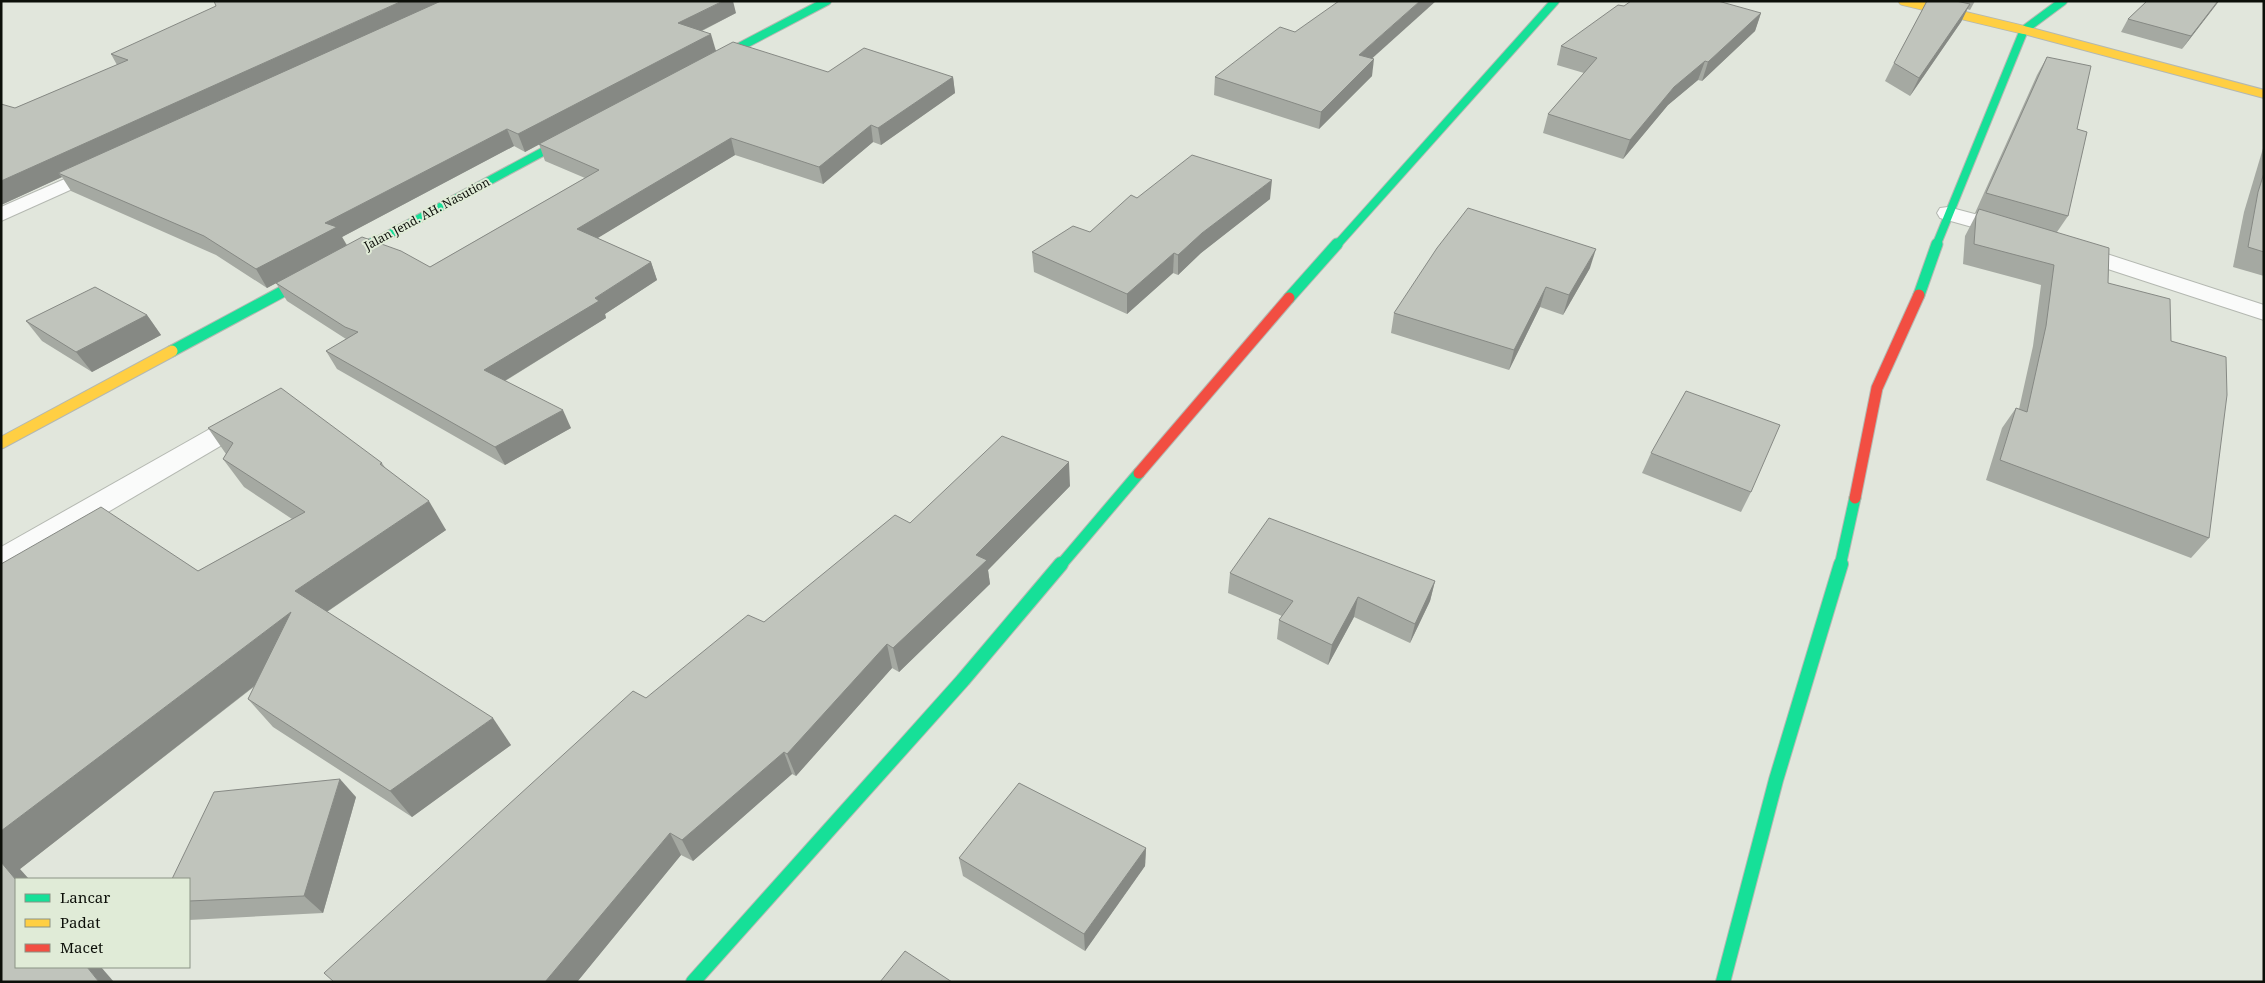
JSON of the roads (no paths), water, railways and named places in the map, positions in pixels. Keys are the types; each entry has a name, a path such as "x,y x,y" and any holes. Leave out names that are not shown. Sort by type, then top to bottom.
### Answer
{"main road":[{"path":"699,68 827,1"},
{"path":"693,982 963,680 1259,332 1555,1"},
{"path":"1903,1 2024,30 2264,94"},
{"path":"1723,982 1776,780 1846,546 1877,388 1913,312 1948,213 2024,30 2063,1"},
{"name":"Jalan Jend. AH. Nasution","path":"1,444 587,128"}],"street":[{"path":"1,215 121,159"},
{"path":"1948,213 2028,236"},
{"path":"2054,244 2264,313"},
{"path":"1,561 256,414"}]}
